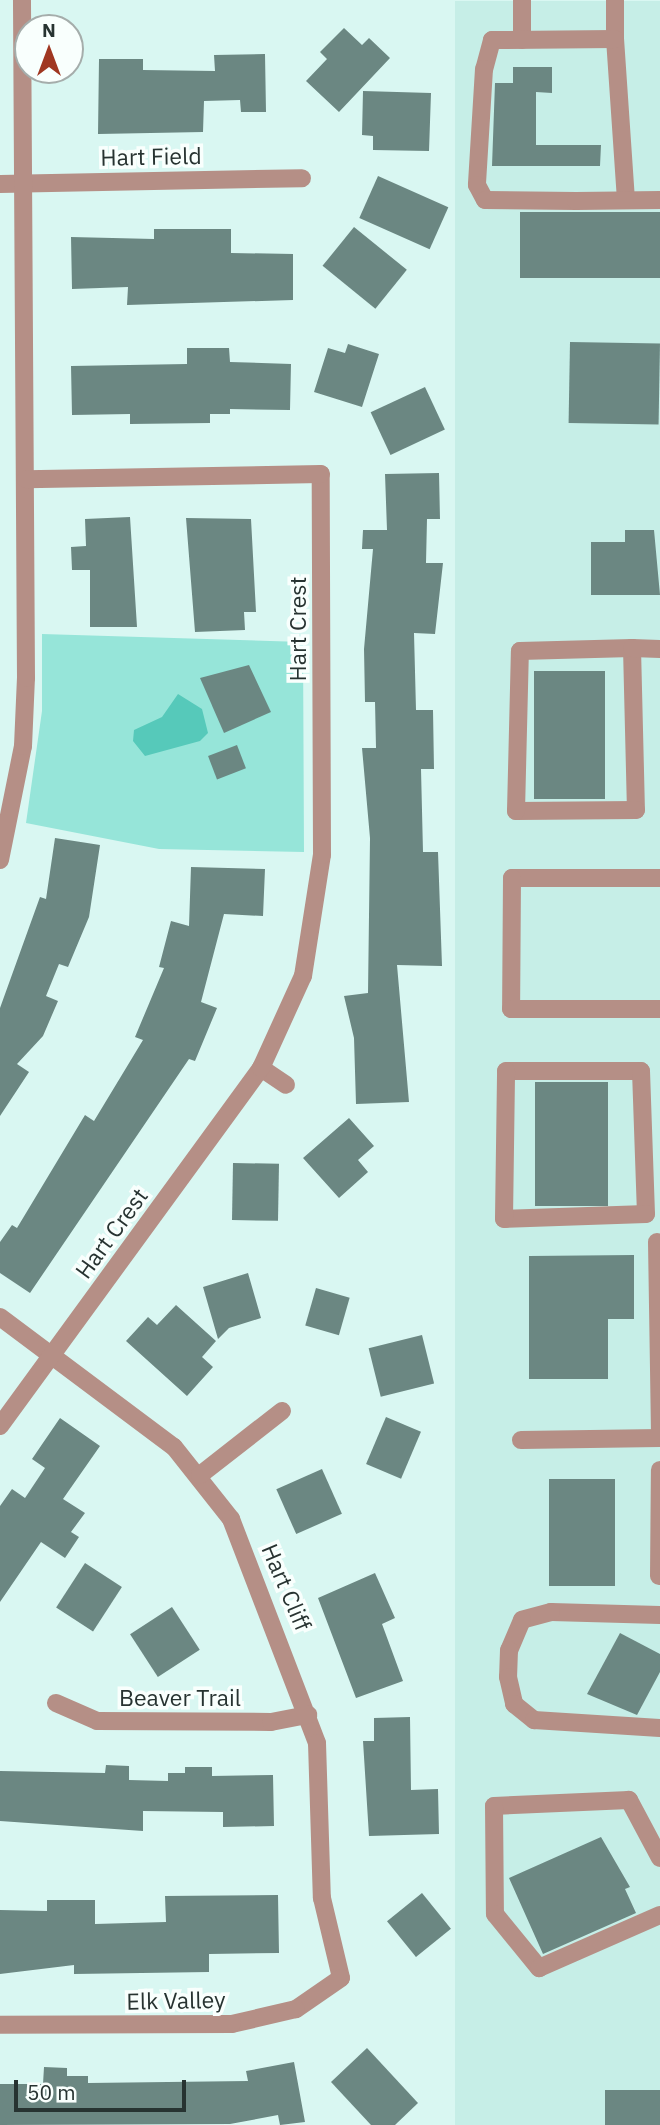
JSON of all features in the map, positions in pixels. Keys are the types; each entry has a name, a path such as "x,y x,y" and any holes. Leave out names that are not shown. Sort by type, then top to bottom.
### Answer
{"street":[{"path":"0,860 23,746 26,479 22,0"},
{"path":"522,0 522,40"},
{"path":"615,0 615,39 626,201"},
{"path":"615,39 492,40 484,69 477,185 485,200 660,201"},
{"name":"Hart Field","path":"0,184 302,178"},
{"name":"Hart Crest","path":"0,1426 261,1068 303,976 320,896 321,474 26,479"},
{"path":"632,648 636,810 516,811 520,651 632,648 660,649"},
{"path":"660,878 512,878 511,996 511,1009 660,1009"},
{"path":"261,1068 286,1085"},
{"path":"641,1070 652,1170 646,1214 504,1219 506,1071 641,1070"},
{"path":"657,1242 660,1429"},
{"name":"Hart Cliff","path":"0,1317 53,1355 200,1475 231,1519 262,1587 308,1715 322,1773 323,1910 341,1978"},
{"path":"200,1475 282,1411"},
{"path":"522,1440 660,1438"},
{"path":"659,1576 660,1470"},
{"path":"660,1615 551,1612 522,1620 509,1650 509,1676 514,1704 534,1720 660,1728"},
{"name":"Beaver Trail","path":"56,1703 97,1721 271,1722 308,1715"},
{"path":"660,1858 629,1800 494,1806 495,1913 539,1968 660,1915"},
{"name":"Elk Valley","path":"0,2025 232,2024 296,2009 341,1978"}],"shaded area":[{"path":"455,1 660,1 660,2125 455,2125"},
{"path":"42,634 303,642 304,852 159,849 26,823 42,711"},
{"path":"178,694 202,709 208,733 200,741 145,756 133,741 134,730 162,717"}],"building":[{"path":"344,28 362,45 369,38 390,58 339,112 306,81 327,59 320,52"},
{"path":"265,54 266,112 241,112 240,100 204,101 203,132 98,134 99,59 143,59 143,70 215,71 214,55"},
{"path":"513,67 552,67 552,93 536,92 536,145 601,145 600,166 492,166 495,83 513,83"},
{"path":"363,91 431,93 429,151 373,150 373,136 362,135"},
{"path":"378,176 448,207 430,249 359,218"},
{"path":"520,212 660,212 660,278 520,278"},
{"path":"354,227 407,270 375,309 323,266"},
{"path":"154,229 231,229 231,253 293,254 293,300 127,305 128,287 72,289 71,237 154,239"},
{"path":"570,342 660,344 659,425 569,423"},
{"path":"348,344 379,354 362,407 314,392 328,348 345,353"},
{"path":"187,348 229,348 230,362 291,364 290,410 230,409 230,414 210,414 210,423 130,424 130,414 72,415 71,366 187,364"},
{"path":"425,387 445,430 390,455 371,412"},
{"path":"439,473 440,519 427,519 426,563 443,563 435,634 414,633 416,710 433,710 434,769 421,769 423,852 438,852 442,966 397,965 409,1102 356,1104 354,1038 344,996 368,993 370,838 362,748 376,748 375,702 365,702 364,649 373,549 362,549 363,530 387,530 385,474"},
{"path":"130,517 137,627 90,627 90,570 72,570 71,547 86,546 85,519"},
{"path":"186,518 251,519 256,612 244,612 245,630 195,632"},
{"path":"625,530 654,530 660,595 591,595 591,542 625,542"},
{"path":"249,665 271,712 224,733 200,678"},
{"path":"534,671 605,671 605,799 534,799"},
{"path":"237,745 246,768 217,779 208,756"},
{"path":"55,838 100,845 89,917 68,967 59,964 46,996 58,1001 43,1036 17,1064 29,1072 0,1116 0,1008 40,897 46,899"},
{"path":"191,867 265,869 263,916 224,914 201,1002 217,1008 195,1061 189,1059 30,1293 0,1273 0,1242 12,1225 17,1228 85,1115 94,1121 143,1040 135,1037 164,968 159,967 171,921 189,926"},
{"path":"535,1082 608,1082 608,1206 535,1206"},
{"path":"349,1118 374,1146 358,1160 368,1172 339,1198 303,1158"},
{"path":"233,1163 279,1164 278,1221 232,1220"},
{"path":"634,1255 634,1319 608,1319 608,1379 529,1379 529,1256"},
{"path":"248,1273 261,1318 229,1328 218,1339 203,1287"},
{"path":"316,1288 350,1298 339,1335 305,1325"},
{"path":"176,1305 216,1341 202,1357 213,1367 187,1396 126,1341 148,1317 157,1325"},
{"path":"422,1335 434,1384 381,1397 369,1348"},
{"path":"386,1417 421,1432 401,1479 366,1464"},
{"path":"60,1418 100,1446 63,1499 85,1513 71,1532 79,1537 65,1558 41,1542 0,1602 0,1506 12,1489 25,1498 45,1468 32,1459"},
{"path":"322,1469 342,1514 296,1534 276,1489"},
{"path":"549,1479 615,1479 615,1586 549,1586"},
{"path":"85,1563 122,1587 93,1631 56,1607"},
{"path":"375,1573 395,1618 382,1624 403,1681 356,1698 318,1598"},
{"path":"172,1607 200,1650 158,1677 130,1634"},
{"path":"620,1633 660,1654 660,1672 637,1715 587,1694"},
{"path":"410,1717 411,1790 438,1789 439,1834 369,1836 363,1741 374,1741 374,1718"},
{"path":"106,1765 129,1766 129,1780 168,1781 168,1773 185,1773 185,1767 212,1767 212,1776 273,1775 274,1826 223,1827 223,1812 143,1811 143,1831 0,1821 0,1771 105,1773"},
{"path":"601,1837 630,1887 625,1889 636,1913 543,1954 509,1878"},
{"path":"422,1893 451,1929 416,1957 387,1921"},
{"path":"278,1895 279,1953 209,1954 209,1972 74,1974 74,1965 0,1974 0,1910 47,1911 47,1900 95,1900 95,1924 166,1922 165,1896"},
{"path":"367,2048 418,2103 395,2125 371,2125 331,2082"},
{"path":"294,2062 305,2122 280,2125 278,2115 230,2124 0,2125 0,2084 43,2084 44,2067 67,2068 67,2076 88,2076 88,2083 248,2081 246,2071"},
{"path":"605,2090 660,2090 660,2125 605,2125"}]}
